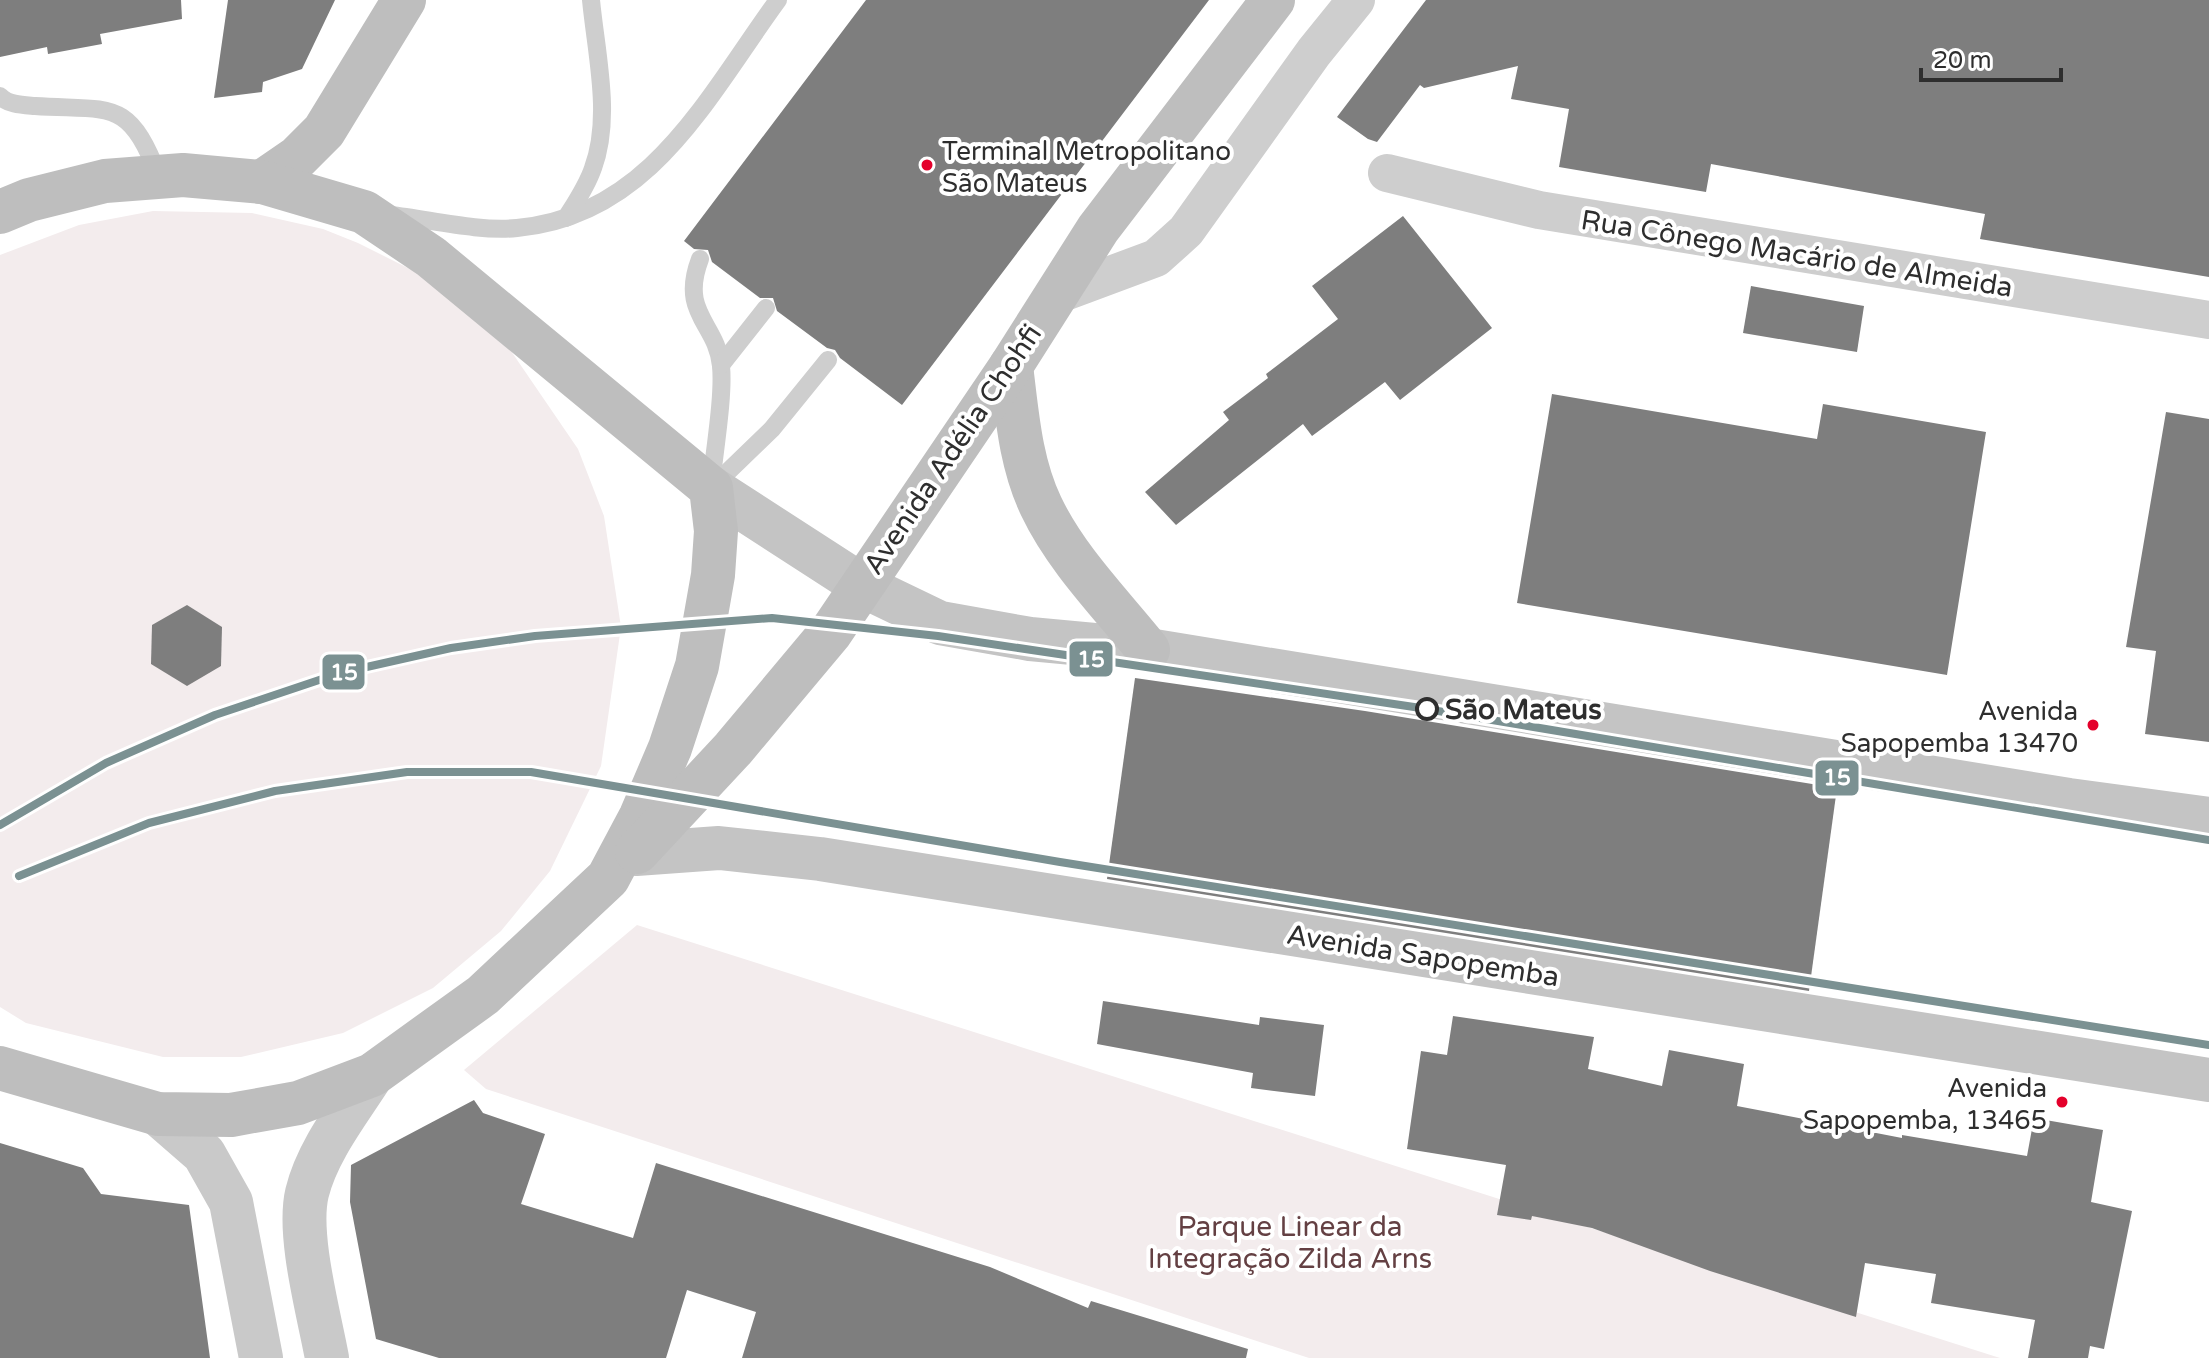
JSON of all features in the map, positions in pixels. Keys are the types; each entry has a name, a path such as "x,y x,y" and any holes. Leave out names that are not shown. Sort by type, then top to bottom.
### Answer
{"highway":[{"path":"262,182 297,158 324,131 404,0"},
{"name":"Avenida Adélia Chohfi","path":"622,866 784,691 831,632 1011,366 1098,229 1273,0"},
{"path":"0,212 29,200 105,181 183,175 262,182 364,212 440,264 711,488 716,531 713,575 697,666 670,748 622,866 483,995 372,1075 298,1103 231,1115 158,1114 0,1068"},
{"path":"1011,366 1021,444 1040,505 1084,570 1148,650"}],"main road":[{"path":"711,488 861,585 940,623 1030,639 1148,650 2069,800 2209,819"},
{"name":"Avenida Sapopemba","path":"622,866 719,848 820,859 2209,1080"},
{"path":"327,1358 306,1245 307,1194 339,1127 372,1075"},
{"path":"158,1114 204,1154 231,1202 261,1358"}],"street":[{"path":"1054,296 1156,258 1186,231 1314,52 1356,0"},
{"name":"Rua Cônego Macário de Almeida","path":"1387,173 1539,210 2209,320"}],"lane":[{"path":"566,218 594,167 601,140 601,106 591,0"},
{"path":"364,212 516,228 566,218 601,206 632,186 663,157 778,0"},
{"path":"0,96 19,105 111,111 133,122 145,138 159,177"},
{"path":"700,259 693,278 695,302 721,365 711,488"},
{"path":"721,365 766,308"},
{"path":"711,488 763,438 828,360"}],"green space":[{"path":"153,211 252,213 323,229 418,273 511,351 578,449 604,516 621,627 601,766 550,871 501,931 433,988 343,1033 241,1057 163,1057 26,1023 0,1007 0,255 79,225"},
{"name":"Parque Linear da Integração Zilda Arns","path":"637,925 2000,1358 1309,1358 486,1089 464,1070"}],"building":[{"path":"0,0 181,0 182,19 100,34 102,44 48,54 47,47 0,57"},
{"path":"228,0 335,0 302,69 263,82 262,92 214,98"},
{"name":"Terminal Metropolitano São Mateus","path":"866,0 1209,0 902,405 840,358 835,350 827,348 777,311 773,298 760,298 712,262 708,250 694,249 684,241"},
{"path":"1426,0 2209,0 2209,277 1980,239 1985,214 1711,164 1706,192 1559,167 1569,109 1511,99 1518,66 1424,88 1420,85 1377,142 1368,139 1337,117"},
{"path":"1403,216 1492,328 1400,400 1385,382 1312,436 1303,424 1176,525 1145,492 1229,420 1223,412 1268,378 1266,374 1338,319 1312,286"},
{"path":"1751,286 1864,306 1857,352 1743,333"},
{"path":"1552,394 1817,439 1823,404 1986,432 1947,675 1517,603"},
{"path":"2166,412 2209,419 2209,742 2145,734 2156,651 2126,647"},
{"path":"187,605 222,627 221,666 187,686 151,664 152,625"},
{"path":"1135,678 1365,711 1837,788 1809,991 1107,879"},
{"path":"1103,1001 1259,1025 1260,1017 1324,1025 1315,1096 1251,1088 1253,1073 1097,1044"},
{"path":"1453,1016 1594,1037 1588,1069 1662,1086 1669,1050 1744,1064 1737,1106 1902,1138 1902,1135 2027,1156 2034,1118 2103,1130 2091,1202 2132,1211 2104,1349 2090,1346 2088,1358 2028,1358 2035,1320 1931,1303 1936,1274 1865,1263 1856,1317 1710,1271 1592,1228 1532,1216 1531,1220 1497,1215 1506,1165 1407,1149 1421,1051 1447,1055"},
{"path":"474,1100 483,1113 545,1134 521,1204 633,1238 656,1163 990,1267 1088,1308 1091,1301 1248,1349 1246,1358 742,1358 756,1312 687,1290 666,1358 439,1358 376,1339 350,1202 351,1165"},
{"path":"0,1143 83,1168 101,1194 189,1205 210,1358 0,1358"}],"transit line":[{"name":"15","path":"0,825 106,763 215,715 340,673 451,648 535,636 772,618 938,636 1414,707 2209,840"},
{"name":"15","path":"19,876 149,823 275,791 407,772 531,772 1060,862 2209,1045"}],"place":[{"name":"Terminal Metropolitano São Mateus","path":"927,165"},
{"name":"São Mateus","path":"1427,709"},
{"name":"Avenida Sapopemba 13470","path":"2093,725"},
{"name":"Avenida Sapopemba, 13465","path":"2062,1102"}]}
